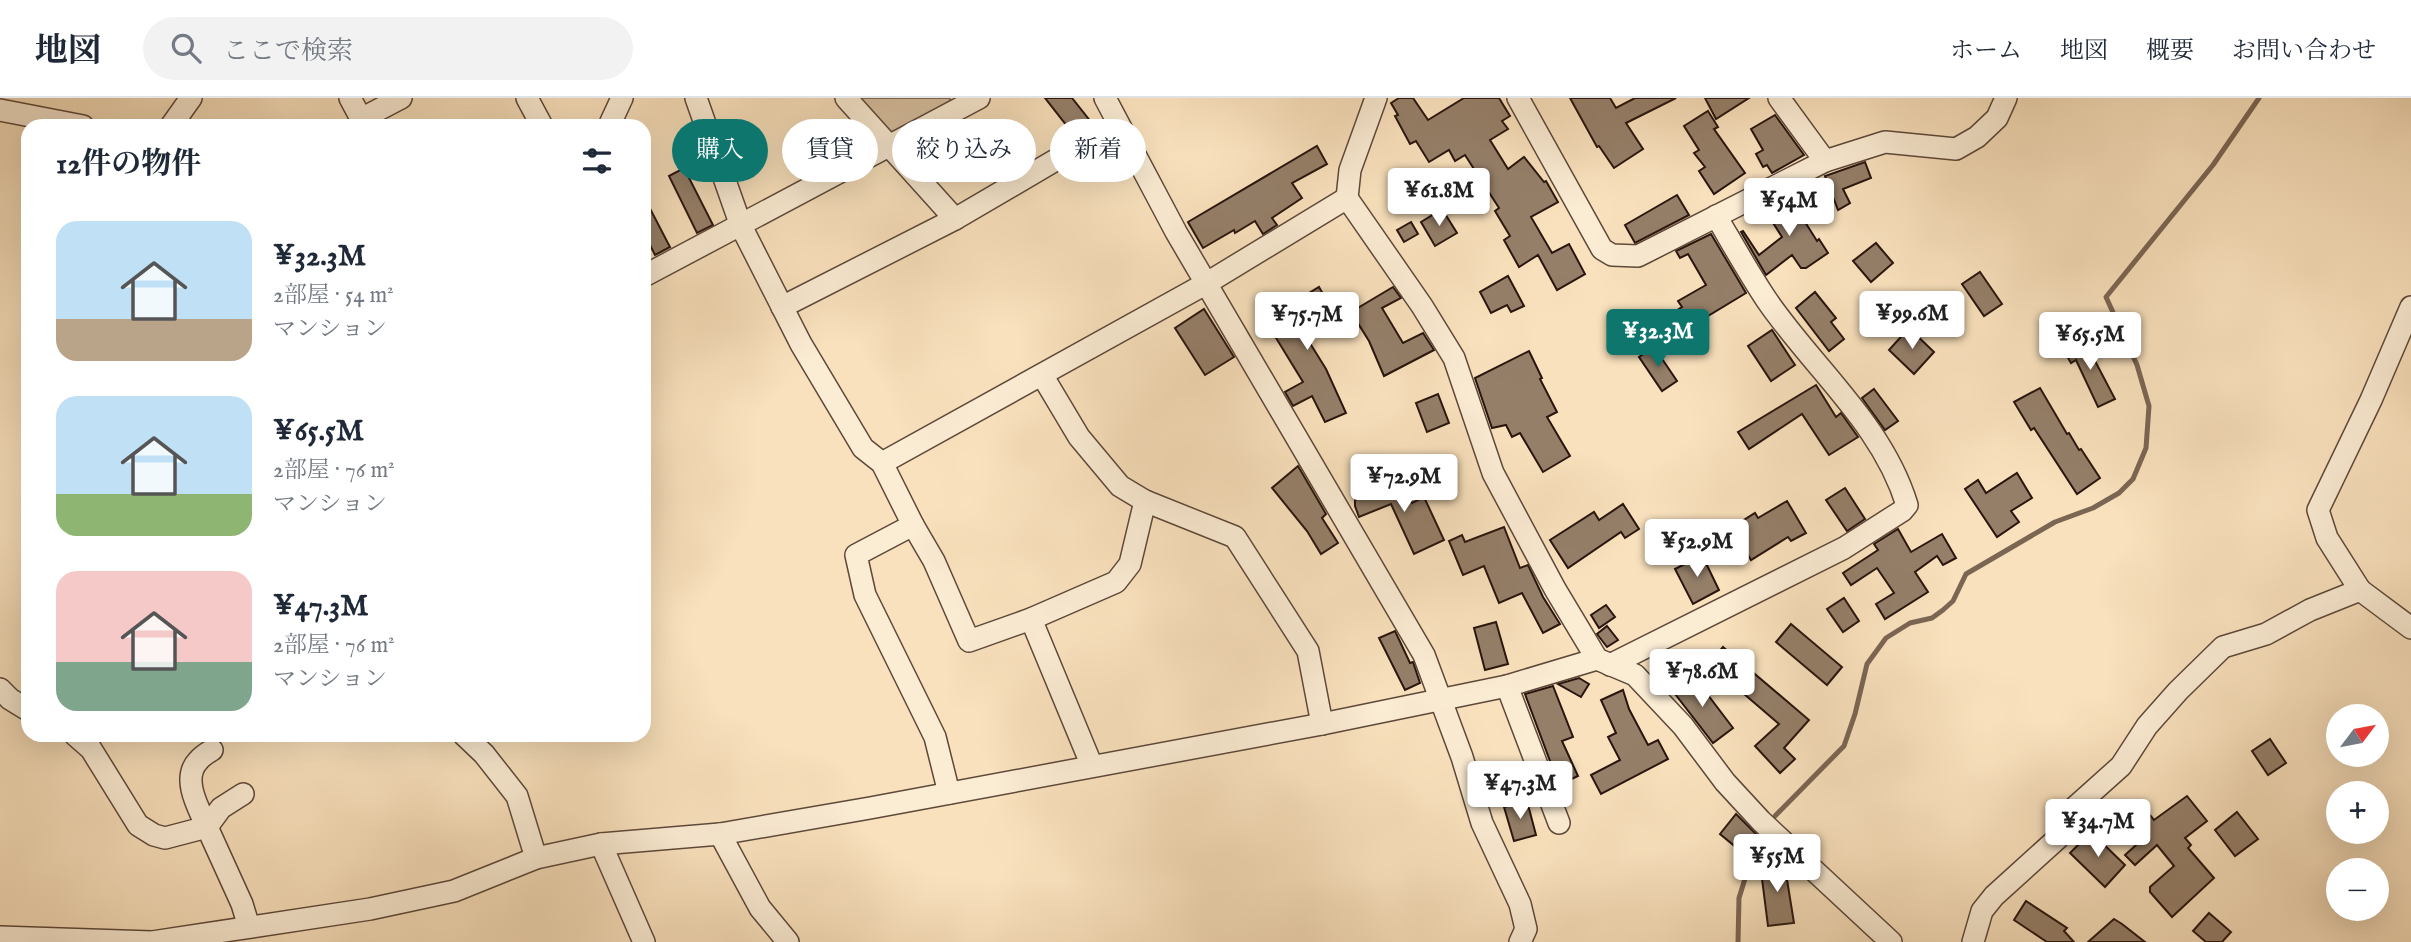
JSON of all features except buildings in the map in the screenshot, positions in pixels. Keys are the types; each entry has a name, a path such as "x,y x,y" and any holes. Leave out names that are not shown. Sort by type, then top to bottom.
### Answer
{"street":[{"path":"176,119 191,98"},
{"path":"350,98 361,119"},
{"path":"368,119 401,98"},
{"path":"527,98 538,119"},
{"path":"612,119 622,98"},
{"path":"696,98 741,226 801,344 863,449 882,463 934,561 969,641 1031,619 1116,582 1130,564 1145,501"},
{"path":"846,98 955,219"},
{"path":"651,272 979,98"},
{"path":"1105,98 1176,232 1424,655 1462,757 1482,823 1520,904 1526,929 1520,942"},
{"path":"1376,98 1350,170 1347,198 1422,306 1454,358 1493,472 1555,589 1603,662 1635,676 1683,726 1725,782 1761,821 1891,942"},
{"path":"1518,98 1602,249 1612,254 1638,256 1825,160 1885,142 1955,149 1977,137 1997,118 2006,98"},
{"path":"1779,98 1825,160"},
{"path":"0,110 47,119"},
{"path":"782,307 955,219 1050,163"},
{"path":"882,463 1207,283 1347,198"},
{"path":"0,937 152,942 370,909 454,891 536,858 601,844 720,834 949,793 1322,724 1507,686 1603,662 1844,548 1902,511 1906,505 1902,490 1878,443 1845,397 1766,299 1716,216"},
{"path":"2411,307 2371,400 2318,510 2327,538 2360,590 2411,628"},
{"path":"1042,375 1093,456 1121,486 1145,501 1235,537 1308,651 1322,724"},
{"path":"913,524 856,555 865,595 935,737 949,793"},
{"path":"1973,942 1982,911 1994,896 2059,838 2073,809 2121,766 2147,726 2223,647 2266,634 2311,610 2360,590"},
{"path":"1031,619 1092,766"},
{"path":"1507,686 1559,823"},
{"path":"0,689 21,706"},
{"path":"83,742 91,749 138,825 154,835 165,838 207,827 220,808 243,794"},
{"path":"471,742 517,796 536,858"},
{"path":"212,750 197,761 191,773 192,787 242,904 249,927"},
{"path":"720,834 760,908 788,942"},
{"path":"601,844 644,942"}],"shaded area":[{"path":"846,98 949,98 958,109 940,119 892,119 892,145 888,147 878,135 878,119 864,119"}],"waterway":[{"path":"1775,816 1844,746 1867,664 1886,638 1910,623 1932,618 1943,610 1953,601 1966,574 2055,522 2093,508 2119,493 2133,479 2146,448 2149,406 2137,365 2106,297 2213,165 2259,98"},
{"path":"1738,942 1739,898 1748,869 1766,851"}]}
